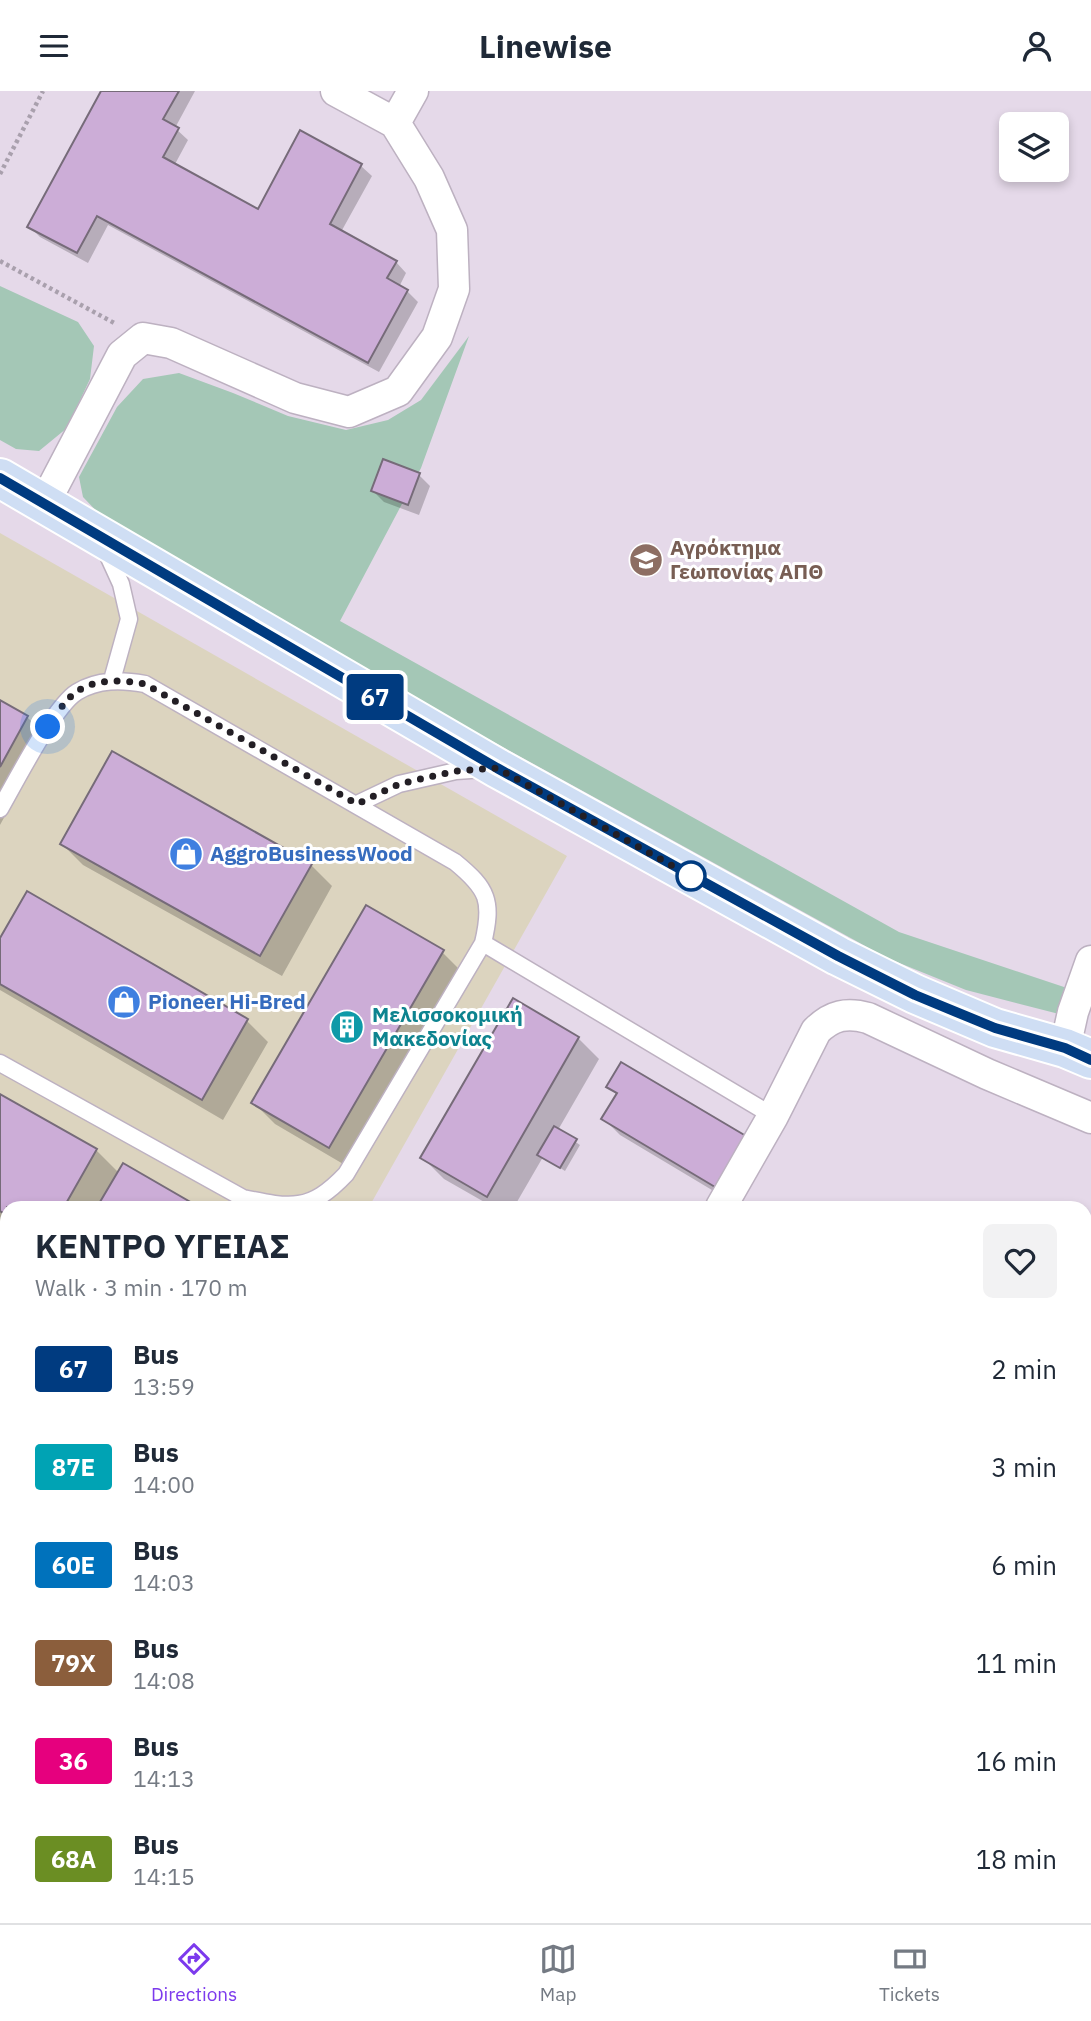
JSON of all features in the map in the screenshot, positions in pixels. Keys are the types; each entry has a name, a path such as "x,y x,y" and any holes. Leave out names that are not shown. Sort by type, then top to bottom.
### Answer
{"main road":[{"path":"0,478 497,768 815,944 904,989 995,1028 1082,1051"}],"street":[{"path":"44,504 122,355 143,338 171,343 295,398 349,412 398,391 437,337 454,289 452,230 429,178 395,123 336,91"},
{"path":"395,123 413,91"},
{"path":"1082,1051 1073,1012 1091,961"},
{"path":"724,1201 773,1116 816,1031 837,1016 853,1014 868,1019 986,1074 1091,1118"}],"lane":[{"path":"99,536 121,584 129,619 112,680"},
{"path":"0,809 60,709 76,692 112,680 145,684 357,804 454,862 474,878 486,897 489,920 483,943 346,1174 328,1193 311,1201"},
{"path":"357,804 399,784 456,771 497,768"},
{"path":"483,943 773,1116"},
{"path":"0,1063 243,1198 257,1201"}],"path":[{"path":"0,174 43,91"},
{"path":"0,261 143,338"}],"shaded area":[{"path":"0,533 567,856 372,1201 0,1201"}],"green space":[{"path":"0,286 78,322 94,346 90,379 67,428 39,451 16,449 0,440"},
{"path":"469,336 421,468 340,621 899,932 1070,989 1059,1014 966,990 887,958 326,650 106,521 83,497 79,477 117,407 143,379 179,373 288,416 346,430 388,420 421,400"}],"building":[{"path":"101,91 179,91 163,119 179,128 163,157 258,209 300,130 362,164 330,224 397,261 387,278 408,290 368,363 97,216 77,253 27,227"},
{"path":"383,459 420,473 408,505 371,491"},
{"path":"0,700 28,716 0,767"},
{"name":"AggroBusinessWood","path":"112,751 312,864 260,956 60,844"},
{"name":"Pioneer Hi-Bred","path":"27,891 248,1019 202,1100 0,984 0,938"},
{"name":"Μελισσοκομική Μακεδονίας","path":"366,905 444,950 329,1148 251,1103"},
{"path":"513,998 579,1037 487,1197 420,1158"},
{"path":"621,1062 746,1136 715,1187 601,1119 617,1093 606,1087"},
{"path":"0,1094 97,1149 67,1201 0,1201"},
{"path":"554,1126 577,1139 560,1168 537,1155"},
{"path":"123,1163 189,1201 101,1201"}],"bus line":[{"name":"67","path":"0,478 497,768 838,956 915,995 995,1028 1065,1048 1091,1060"}],"place":[{"name":"Αγρόκτημα Γεωπονίας ΑΠΘ","path":"646,560"},
{"name":"AggroBusinessWood","path":"186,854"},
{"name":"Pioneer Hi-Bred","path":"124,1002"},
{"name":"Μελισσοκομική Μακεδονίας","path":"347,1027"}],"route":[{"path":"48,727 76,692 112,680 145,684 357,804 399,784 456,771 497,768 698,880 691,876"}]}
